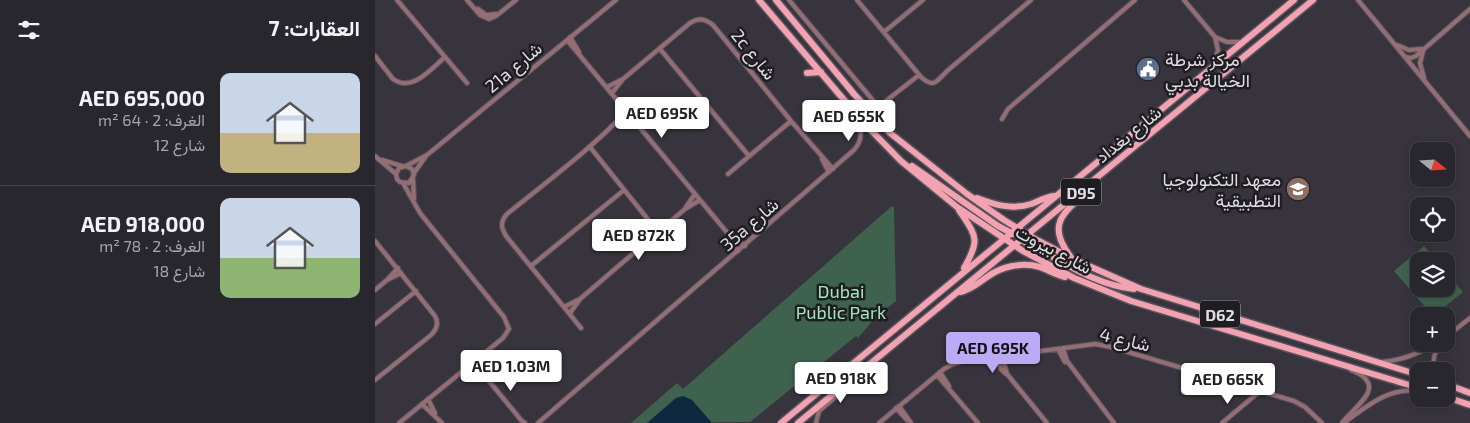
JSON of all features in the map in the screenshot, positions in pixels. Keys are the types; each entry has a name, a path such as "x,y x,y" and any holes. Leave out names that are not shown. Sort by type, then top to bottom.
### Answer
{"main road":[{"name":"شارع بيروت","path":"759,0 854,112 901,161 957,207 1003,239 1074,278 1131,301 1329,359 1410,385"},
{"name":"شارع بيروت","path":"777,0 881,124 967,194 1017,228 1073,259 1141,289 1410,372"},
{"name":"شارع بغداد","path":"781,423 1294,0"},
{"name":"شارع بغداد","path":"798,423 1313,0"},
{"path":"807,73 821,72"},
{"path":"1073,259 1060,240 1058,229 1061,220 1068,208 1117,166 1133,149"},
{"path":"901,161 918,169 967,205 1010,233 1019,236 1029,235"},
{"path":"967,194 996,205 1012,207 1032,204 1055,196"},
{"path":"957,207 971,228 975,240 972,254 961,273"},
{"path":"1003,239 1013,238 1022,240 1106,283 1120,287 1141,289"},
{"path":"958,292 971,289 987,276 1001,269 1016,265 1039,267 1062,276 1074,278"},
{"path":"1455,387 1470,393"},
{"path":"1455,399 1470,405"}],"street":[{"path":"397,0 467,83"},
{"path":"469,1 480,15 489,19 496,16 514,0"},
{"path":"606,0 609,5"},
{"name":"21a شارع","path":"404,166 427,155 615,0"},
{"path":"789,0 876,104 881,104 919,75"},
{"path":"857,0 919,75 931,83 938,82 942,76 1031,0"},
{"path":"884,32 923,0"},
{"path":"1002,119 1008,109 1135,0"},
{"path":"1184,0 1215,37 1218,50 1213,67"},
{"path":"1358,0 1470,136"},
{"path":"1405,57 1413,57 1470,9"},
{"name":"2c شارع","path":"660,49 690,23 698,19 705,20 713,25 820,154 831,170"},
{"path":"1215,37 1227,42 1243,42"},
{"path":"569,39 730,236 739,251"},
{"path":"1394,43 1409,50 1423,49"},
{"path":"607,87 623,79 660,49 749,156"},
{"path":"1423,49 1420,63 1425,81"},
{"path":"375,56 397,83 406,87 412,86 445,57"},
{"path":"612,93 623,79"},
{"path":"581,328 506,236 502,224 507,214 617,124 627,111"},
{"name":"35a شارع","path":"538,423 854,150 859,143 861,129 854,112"},
{"path":"617,124 632,117"},
{"path":"728,174 791,121"},
{"path":"590,147 658,232"},
{"name":"21a شارع","path":"413,175 427,155"},
{"path":"375,156 396,174 397,179 403,183 427,222 507,320 509,325 508,332 471,365 399,423"},
{"path":"380,160 412,169 415,204"},
{"path":"396,174 399,168 404,166"},
{"path":"403,183 409,182 413,175"},
{"path":"531,266 624,190"},
{"path":"685,209 695,194"},
{"path":"565,307 580,299 685,209 700,200"},
{"path":"730,236 745,246"},
{"path":"375,241 435,316 437,326 431,335 375,380"},
{"path":"375,290 397,268"},
{"path":"387,280 401,273"},
{"path":"375,324 416,291"},
{"path":"570,313 580,299"},
{"path":"1455,331 1470,318"},
{"name":"شارع 4","path":"879,423 949,366 959,362 1095,344 1298,403 1305,407 1320,423"},
{"path":"1060,349 1071,367 1114,422"},
{"path":"1378,362 1404,359 1421,352"},
{"path":"999,356 1010,377 1047,423"},
{"path":"1329,359 1341,367 1362,375 1368,384 1368,392 1365,399 1342,423"},
{"path":"475,361 485,376 525,423"},
{"path":"471,365 485,376"},
{"path":"939,374 979,423"},
{"path":"816,423 819,411 843,390 849,381"},
{"path":"1247,402 1250,398 1250,389"},
{"path":"1342,423 1388,394 1401,390 1410,391"},
{"path":"1222,423 1259,392"},
{"path":"428,399 436,416"},
{"path":"422,404 442,423"},
{"path":"898,407 910,423"}],"green space":[{"name":"Dubai Public Park","path":"892,206 894,207 896,301 875,318 858,338 856,336 750,422 631,423 677,383 683,389"},
{"path":"1424,246 1429,252 1417,252"},
{"path":"1410,258 1410,289 1394,271"},
{"path":"1455,283 1463,292 1444,307 1425,307 1417,297 1455,297"}],"water":[{"path":"683,396 692,400 712,423 647,423 676,398"}],"place":[{"name":"مركز شرطة الخيالة بدبي","path":"1148,69"},
{"name":"معهد التكنولوجيا التطبيقية","path":"1298,189"}]}
